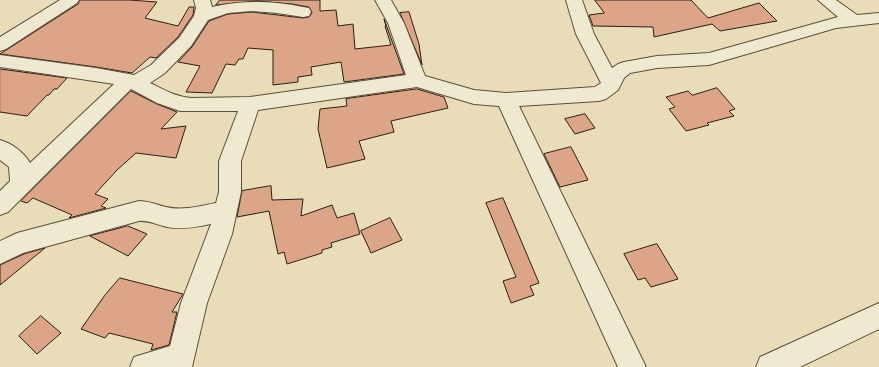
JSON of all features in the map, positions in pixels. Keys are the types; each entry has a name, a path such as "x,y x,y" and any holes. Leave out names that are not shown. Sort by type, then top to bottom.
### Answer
{"street":[{"path":"0,46 71,0"},
{"path":"383,0 396,23 418,80"},
{"path":"574,0 585,34 611,85"},
{"path":"826,0 852,20"},
{"path":"0,205 132,81 158,68 176,52 185,42 202,8 271,6 303,12"},
{"path":"0,61 96,74 132,81 164,98 180,104 191,105 250,104 418,80 474,97 506,100 600,94 611,85 617,74 624,68 657,62 682,62 709,59 835,23 879,18"},
{"path":"506,100 632,367"},
{"path":"144,367 179,362 194,303 220,234 230,192 230,161 250,104"},
{"path":"0,148 19,163 21,184"},
{"path":"0,253 17,244 139,210 147,210 165,217 177,218 226,210"},
{"path":"770,367 879,316"}],"building":[{"path":"80,0 129,0 157,2 145,18 178,26 189,7 194,8 193,15 178,37 156,58 150,57 132,73 0,54 78,4"},
{"path":"220,0 320,0 320,11 336,10 338,26 353,24 355,49 391,45 384,19 404,74 344,82 341,62 311,67 312,75 298,77 298,82 273,85 273,50 248,48 243,59 239,59 235,65 226,64 212,93 186,92 200,66 178,62 192,47 209,21 228,14 252,12 303,18 309,17 312,13 309,7 257,1 216,5"},
{"path":"595,0 691,0 708,18 759,3 777,21 720,31 712,24 654,37 653,27 593,26 589,15 604,13"},
{"path":"409,12 419,44 422,65 400,13"},
{"path":"0,69 67,78 57,89 54,89 49,95 47,95 27,116 0,112"},
{"path":"717,88 735,109 729,111 734,116 707,123 709,125 686,131 669,109 675,107 666,97 688,91 692,95"},
{"path":"417,89 444,97 448,108 391,121 394,132 359,141 365,159 327,168 318,129 320,109 347,106 346,99"},
{"path":"131,91 177,112 161,129 186,126 176,158 136,153 117,170 95,194 108,199 101,206 106,208 69,218 72,215 33,198 27,203 21,201"},
{"path":"585,114 595,128 575,134 565,119"},
{"path":"571,147 588,180 560,187 544,154"},
{"path":"271,186 272,200 303,199 301,216 332,205 337,218 354,213 360,234 331,243 332,247 322,250 322,253 287,264 284,252 278,254 269,211 237,217 242,191"},
{"path":"503,198 539,283 530,286 534,295 511,303 503,281 516,277 486,203"},
{"path":"390,218 402,240 371,253 361,231"},
{"path":"128,226 147,234 128,256 90,236"},
{"path":"657,244 678,279 651,287 645,278 638,280 624,254"},
{"path":"45,248 0,285 0,265 24,254"},
{"path":"120,278 183,294 172,312 177,312 169,345 151,350 153,344 109,333 105,338 81,329 105,295"},
{"path":"41,316 61,333 37,354 19,336"}]}
